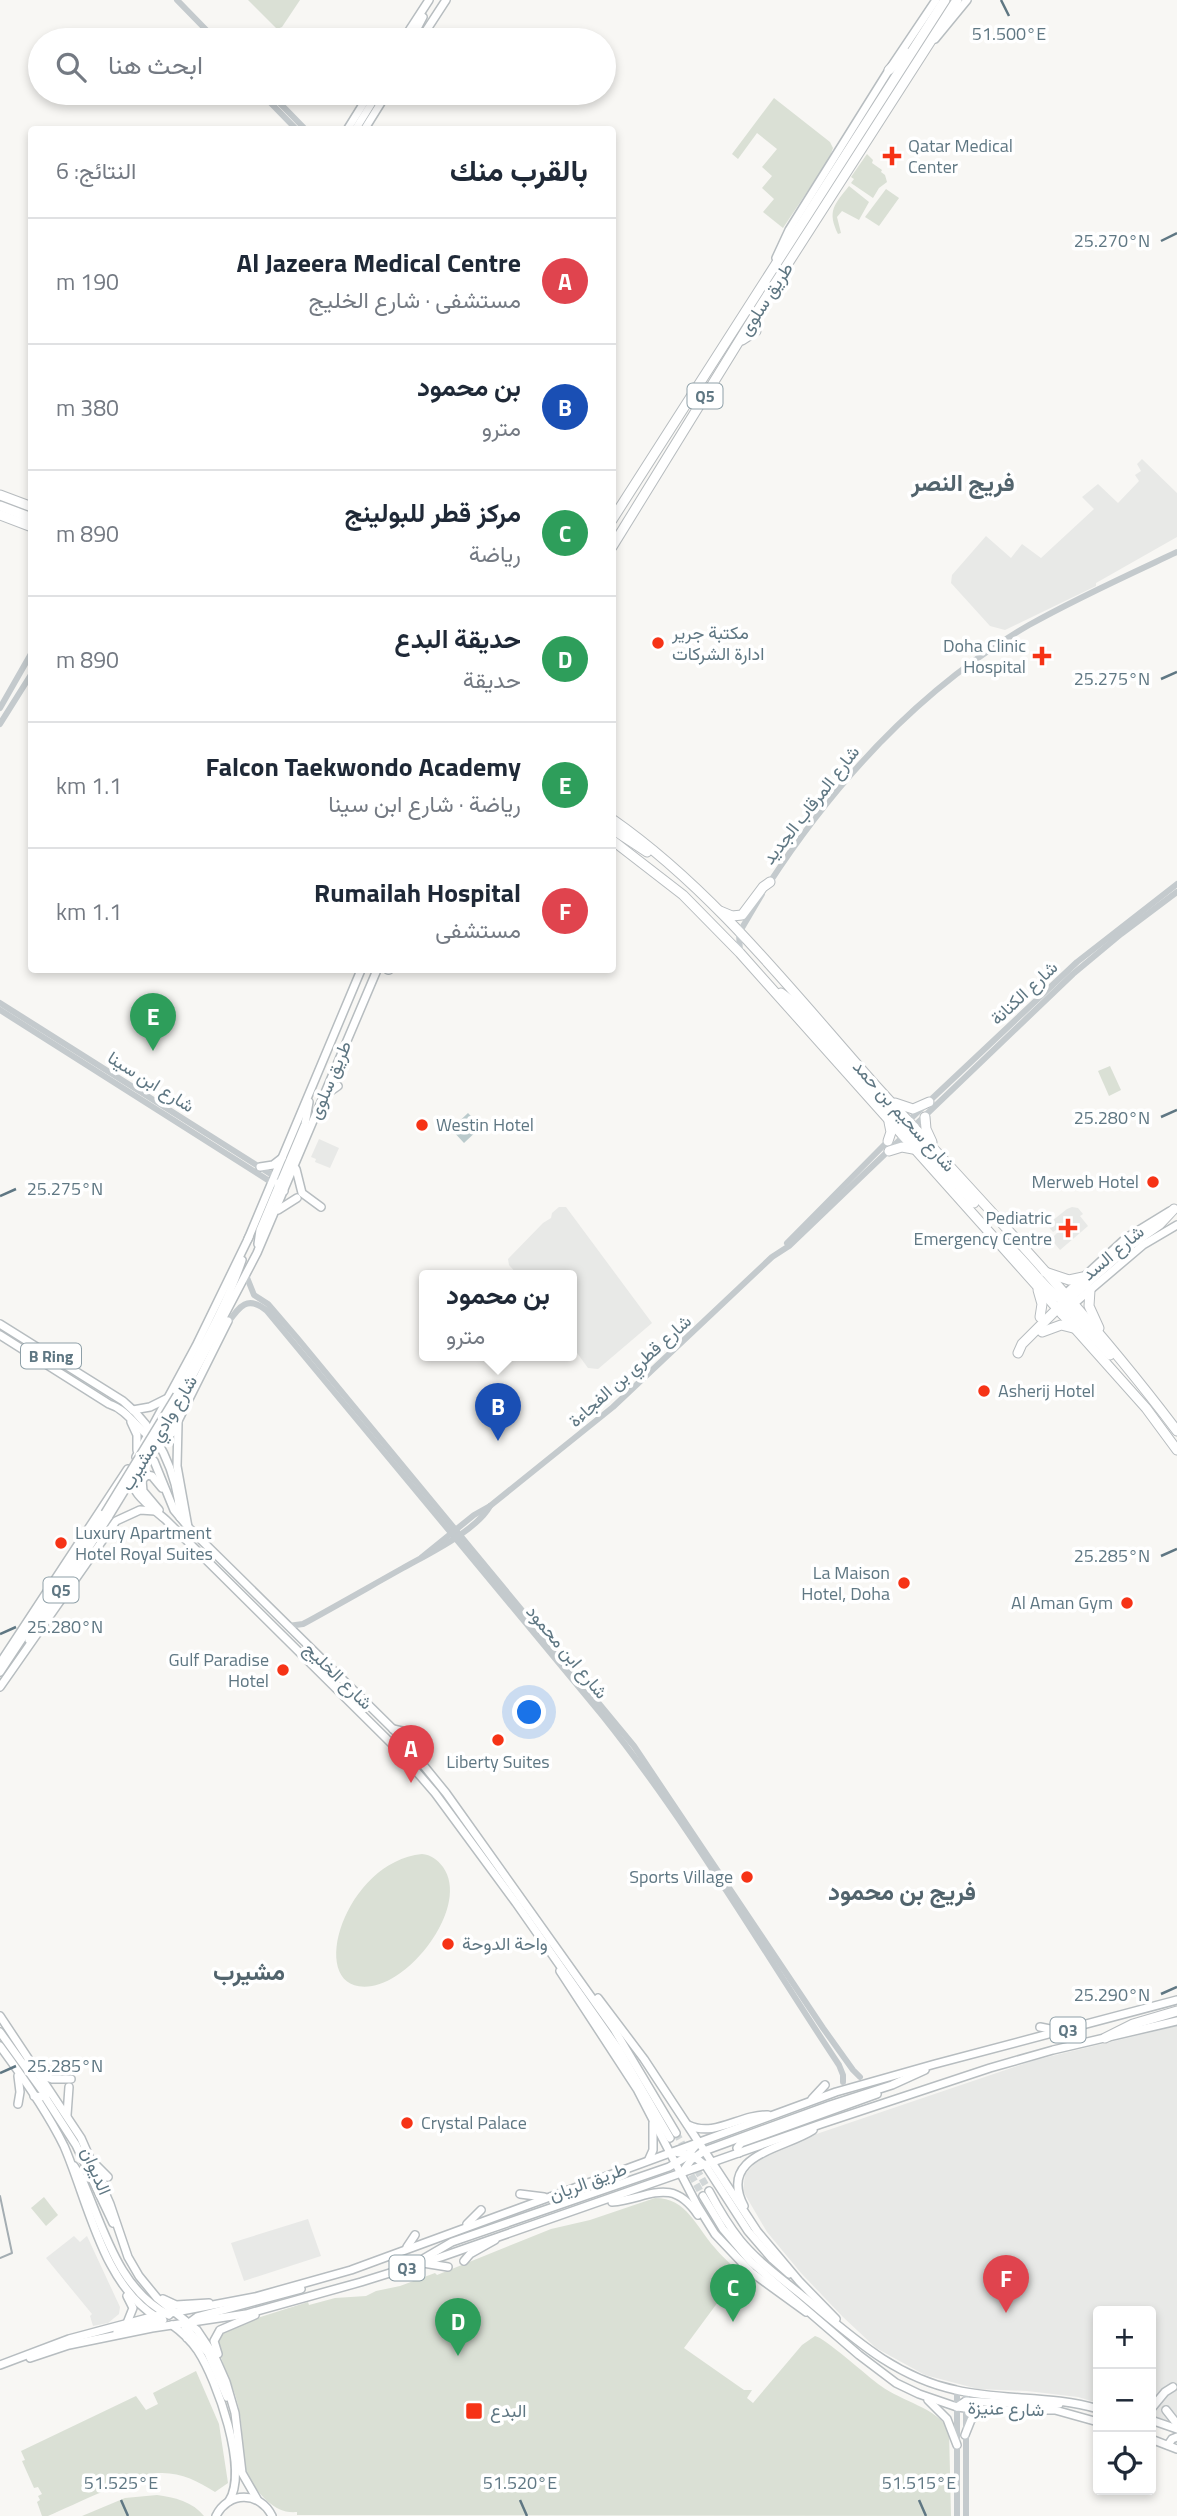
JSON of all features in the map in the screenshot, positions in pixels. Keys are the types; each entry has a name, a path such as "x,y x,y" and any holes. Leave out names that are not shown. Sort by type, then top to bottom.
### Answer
{"highway":[{"name":"طريق سلوى","path":"616,514 946,0"},
{"name":"طريق سلوى","path":"616,541 738,343 957,0"},
{"path":"889,70 920,39"},
{"path":"738,343 756,331"},
{"path":"0,495 28,506"},
{"path":"0,506 28,516"},
{"path":"0,516 13,527"},
{"path":"0,516 28,526"},
{"name":"شارع سحيم بن حمد","path":"616,823 662,858 739,933 890,1100 918,1152 1036,1286 1063,1304 1107,1342 1177,1431"},
{"path":"616,832 662,858"},
{"name":"شارع سحيم بن حمد","path":"616,843 682,895 740,953 888,1120 906,1129 935,1151 1045,1272 1075,1329 1146,1408 1177,1450"},
{"path":"717,910 732,916 742,915 763,887 770,882"},
{"path":"771,969 787,972"},
{"path":"775,992 785,995 794,1003 992,1224 1006,1230"},
{"path":"890,1100 911,1109 929,1102"},
{"path":"925,1118 926,1129 935,1151"},
{"path":"888,1120 891,1132 888,1146 918,1152"},
{"path":"1018,1353 1022,1343 1063,1304 1130,1245 1160,1224 1175,1208"},
{"path":"991,1234 1020,1255 1113,1358 1129,1370"},
{"path":"1045,1272 1069,1280 1083,1277"},
{"path":"1036,1286 1042,1304 1040,1317"},
{"path":"1090,1290 1089,1306 1107,1342"},
{"path":"1042,1332 1060,1325 1075,1329"},
{"path":"1105,2038 1133,2024 1177,2011"}],"main road":[{"path":"411,28 429,0"},
{"path":"416,28 429,0"},
{"name":"طريق سلوى","path":"765,281 789,230 936,0"},
{"name":"طريق سلوى","path":"923,53 967,0"},
{"path":"428,28 444,1"},
{"path":"349,126 363,105"},
{"path":"357,126 371,105"},
{"path":"366,126 380,105"},
{"name":"طريق سلوى","path":"279,1184 285,1155 360,973"},
{"name":"طريق سلوى","path":"279,1184 296,1165 376,973"},
{"path":"324,1096 338,1086"},
{"path":"257,1253 260,1230 306,1119 309,1094"},
{"path":"260,1167 273,1165 285,1155"},
{"path":"296,1165 297,1180 302,1193 321,1206"},
{"name":"شارع وادي مشيرب","path":"0,1664 135,1458 146,1429 176,1396 257,1253 275,1213 279,1184"},
{"name":"شارع وادي مشيرب","path":"0,1687 110,1517 231,1290 249,1237 279,1184"},
{"path":"275,1213 284,1204 297,1198"},
{"name":"شارع السد","path":"1063,1304 1083,1277 1134,1232 1175,1208"},
{"name":"شارع السد","path":"1063,1304 1090,1290 1143,1245 1177,1225"},
{"path":"158,1441 169,1438 179,1420 243,1289 246,1275"},
{"name":"B Ring","path":"0,1324 123,1401 146,1429"},
{"name":"B Ring","path":"0,1335 109,1404 119,1407 158,1441 169,1465 180,1518"},
{"path":"133,1410 176,1396"},
{"path":"109,1404 126,1416 134,1426 138,1439 135,1458"},
{"path":"179,1420 177,1466 189,1528"},
{"name":"شارع الخليج","path":"128,1469 134,1491 403,1755 445,1805 630,2066 673,2136 628,2050 470,1823 392,1728 180,1518 154,1461 144,1454 135,1458"},
{"path":"166,1520 143,1490 143,1478 147,1475 154,1477 172,1504"},
{"path":"110,1517 140,1510 155,1511"},
{"name":"Q5","path":"0,1672 81,1550 110,1517"},
{"path":"392,1728 420,1735"},
{"name":"شارع الخليج","path":"554,1956 561,1974 621,2064 681,2174"},
{"name":"شارع الخليج","path":"582,1983 594,1993 631,2041 704,2151 709,2164"},
{"name":"طريق الريان","path":"0,2367 69,2339 255,2297 351,2270 544,2197 810,2102 935,2064 1177,2000"},
{"name":"الديوان","path":"0,2016 67,2116 92,2161 132,2265 167,2317"},
{"name":"طريق الريان","path":"186,2325 262,2310 410,2267 821,2124 1000,2065 1177,2021"},
{"path":"1040,2027 1064,2031"},
{"path":"0,2032 43,2094 54,2096"},
{"name":"الديوان","path":"0,2046 55,2131 119,2279 137,2302 186,2325"},
{"path":"739,2153 737,2148 741,2143 866,2099 935,2064"},
{"path":"14,2066 20,2086 18,2104"},
{"path":"39,2073 70,2083 67,2116"},
{"path":"810,2102 825,2085"},
{"path":"410,2267 452,2242 676,2165 692,2155 892,2085"},
{"path":"34,2096 46,2097 72,2138 122,2239"},
{"path":"687,2125 717,2128 750,2116 771,2116"},
{"path":"649,2160 653,2150 653,2120"},
{"path":"757,2231 739,2193 739,2181 744,2166 754,2157 803,2136 821,2124"},
{"path":"681,2174 698,2142"},
{"path":"670,2152 692,2155 709,2164 755,2240 777,2264 799,2281"},
{"path":"92,2161 108,2177"},
{"path":"70,2162 81,2177 126,2276 145,2299 187,2337 203,2359 227,2420 235,2481 229,2501 216,2516"},
{"name":"شارع عنيزة","path":"709,2164 757,2231 848,2333"},
{"name":"شارع عنيزة","path":"681,2174 715,2234 756,2276 799,2308 816,2316"},
{"path":"601,2202 620,2202 655,2192 668,2192 687,2201 715,2234"},
{"name":"شارع عنيزة","path":"1093,2410 1067,2402 964,2402 922,2395 882,2374 744,2254 723,2230 706,2193 754,2255 870,2352 897,2369 926,2382 957,2391 964,2402 981,2410 1037,2409 1073,2414 1093,2420"},
{"path":"520,2194 544,2197"},
{"path":"463,2227 481,2210"},
{"path":"404,2250 415,2235"},
{"path":"464,2261 468,2255 487,2247 499,2237"},
{"path":"423,2263 447,2267"},
{"path":"186,2325 201,2315 280,2296 351,2270"},
{"path":"119,2279 120,2286 133,2308 127,2324"},
{"path":"146,2287 173,2304 212,2303 255,2297"},
{"path":"223,2374 224,2367 215,2346 216,2335 222,2328 262,2310"},
{"name":"طريق الريان","path":"0,2367 167,2317"},
{"path":"186,2325 187,2337"},
{"path":"186,2325 206,2341 223,2374 235,2413 242,2473 257,2499"},
{"path":"186,2325 208,2353 235,2413"},
{"path":"1156,2402 1172,2387"},
{"path":"922,2395 947,2419 957,2445"},
{"path":"965,2435 971,2420 981,2410"},
{"path":"1166,2410 1177,2426"},
{"path":"1073,2414 1093,2411"},
{"path":"1156,2423 1177,2426"},
{"path":"1168,2445 1177,2437"},
{"path":"1156,2441 1177,2449"},
{"path":"229,2501 241,2497 257,2499 265,2504 273,2516"}],"street":[{"path":"177,0 204,28"},
{"path":"273,105 293,126"},
{"path":"282,105 302,126"},
{"name":"شارع المرقاب الجديد","path":"739,933 770,882 823,807 874,746 924,701 1014,634 1177,552"},
{"path":"0,708 28,659"},
{"path":"0,724 28,679"},
{"name":"شارع الكنانة","path":"906,1129 929,1102 1091,950 1177,884"},
{"name":"شارع الكنانة","path":"906,1129 925,1118 1073,974 1177,892"},
{"path":"739,933 740,953"},
{"name":"شارع ابن سينا","path":"0,1003 260,1167 279,1184"},
{"name":"شارع ابن سينا","path":"0,1010 279,1184"},
{"path":"979,1064 980,1054"},
{"name":"شارع قطري بن الفجاءة","path":"288,1626 303,1625 422,1557 613,1408 906,1129"},
{"name":"شارع ابن محمود","path":"246,1275 254,1295 277,1314 652,1769 851,2068 860,2077"},
{"name":"شارع ابن محمود","path":"224,1328 244,1305 255,1303 264,1308 442,1523 456,1533 643,1769 843,2073"},
{"path":"429,1550 440,1536 442,1523"},
{"name":"شارع قطري بن الفجاءة","path":"422,1557 456,1533"},
{"path":"299,1637 303,1625"},
{"path":"843,2082 843,2073 851,2068"},
{"path":"957,2391 964,2402 966,2516"},
{"path":"957,2516 957,2445 964,2402"}],"shaded area":[{"path":"248,0 300,0 282,27 276,28"},
{"path":"774,98 830,142 833,148 829,159 783,228 763,212 774,199 762,188 772,176 762,167 777,149 757,133 738,159 732,154"},
{"path":"867,154 873,160 872,163 882,170 887,182 873,198 851,183 854,179 851,177"},
{"path":"849,186 869,202 859,220 842,211 837,217 841,233 838,234 833,219 834,209"},
{"path":"886,189 899,198 879,226 865,217"},
{"path":"1142,459 1177,493 1177,537 1096,583 1096,586 1005,630 990,626 951,583 952,575 986,536 1011,558 1022,544 1041,558 1094,509 1082,497 1098,484 1118,503 1139,481 1135,475 1141,471 1137,464"},
{"path":"1110,1066 1121,1090 1109,1096 1098,1071"},
{"path":"468,1113 481,1127 464,1143 451,1129"},
{"path":"319,1139 339,1148 330,1168 315,1162 316,1159 311,1157"},
{"path":"559,1207 566,1207 652,1323 598,1369 588,1368 577,1353 577,1270 514,1270 509,1265 508,1259 551,1218 552,1213"},
{"name":"Pediatric Emergency Centre","path":"1072,1207 1078,1208 1083,1214 1080,1216 1088,1226 1060,1250 1051,1239 1058,1232 1053,1232 1047,1225"},
{"path":"422,1854 431,1856 443,1867 449,1883 449,1901 443,1920 420,1956 404,1970 388,1981 372,1986 351,1984 339,1971 336,1951 341,1927 353,1902 371,1880 394,1862"},
{"path":"1177,2026 1177,2427 1156,2420 1156,2306 1093,2306 1093,2402 1027,2391 978,2389 925,2375 876,2348 843,2317 767,2232 743,2191 745,2174 759,2159 781,2146 1035,2060"},
{"path":"44,2197 58,2215 46,2226 31,2208"},
{"path":"655,2198 666,2199 683,2208 719,2252 751,2281 739,2277 732,2283 684,2348 744,2390 752,2390 747,2398 753,2403 802,2345 815,2336 820,2338 881,2386 936,2416 949,2430 951,2516 297,2515 297,2512 284,2511 274,2506 256,2489 245,2467 238,2405 218,2346 217,2337 229,2327 308,2302 309,2305 335,2298 366,2296 435,2273 437,2275 551,2229 590,2220"},
{"path":"308,2219 321,2256 244,2281 231,2243"},
{"path":"74,2236 80,2242 87,2236 120,2307 119,2314 108,2323 93,2326 90,2316 92,2314 46,2258"},
{"path":"196,2371 219,2424 228,2483 215,2492 188,2478 159,2473 135,2479 48,2516 42,2516 37,2502 40,2500 38,2496 42,2494 38,2487 34,2488 22,2461 25,2460 21,2451 136,2396 146,2410 158,2404 153,2393"},
{"path":"157,2495 183,2501 204,2516 82,2516 125,2498"}],"tunnel":[{"path":"676,2133 709,2191"},
{"path":"686,2166 703,2196"}],"tram line":[{"path":"0,2196 12,2253 0,2258"}],"place":[{"name":"Qatar Medical Center","path":"892,156"},
{"name":"مكتبة جرير ادارة الشركات","path":"658,643"},
{"name":"Doha Clinic Hospital","path":"1042,656"},
{"name":"Falcon Taekwondo Academy","path":"153,1051"},
{"name":"Westin Hotel","path":"422,1125"},
{"name":"Merweb Hotel","path":"1153,1182"},
{"name":"Pediatric Emergency Centre","path":"1068,1228"},
{"name":"Asherij Hotel","path":"984,1391"},
{"name":"بن محمود","path":"498,1441"},
{"name":"Luxury Apartment Hotel Royal Suites","path":"61,1543"},
{"name":"La Maison Hotel, Doha","path":"904,1583"},
{"name":"Al Aman Gym","path":"1127,1603"},
{"name":"Gulf Paradise Hotel","path":"283,1670"},
{"name":"Liberty Suites","path":"498,1740"},
{"name":"Al Jazeera Medical Centre","path":"411,1783"},
{"name":"Sports Village","path":"747,1877"},
{"name":"واحة الدوحة","path":"448,1944"},
{"name":"Crystal Palace","path":"407,2123"},
{"name":"Rumailah Hospital","path":"1006,2313"},
{"name":"مركز قطر للبولينج","path":"733,2322"},
{"name":"حديقة البدع","path":"458,2356"},
{"name":"البدع","path":"474,2411"}],"district":[{"name":"فريج النصر","path":"963,483"},
{"name":"فريج بن محمود","path":"902,1892"},
{"name":"مشيرب","path":"249,1972"}]}
